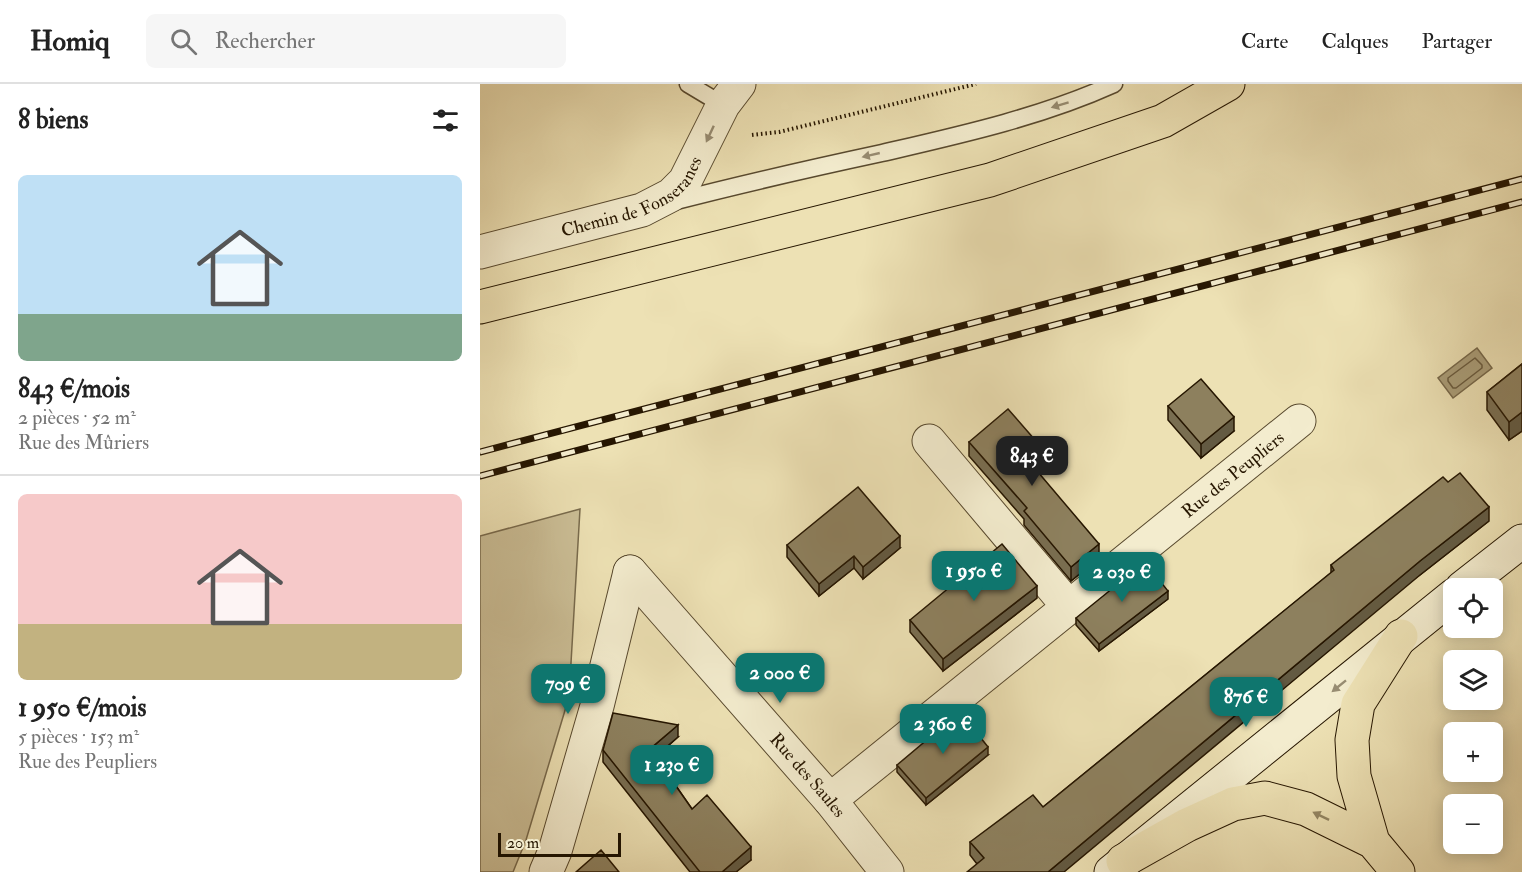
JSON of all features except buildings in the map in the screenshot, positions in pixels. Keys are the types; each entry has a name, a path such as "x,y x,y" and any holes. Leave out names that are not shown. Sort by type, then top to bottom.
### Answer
{"main road":[{"path":"480,308 990,180 1163,121 1228,84"},
{"path":"1398,872 1373,842 1354,776 1352,740 1358,704 1401,636"},
{"path":"1117,866 1186,825 1233,804 1266,798 1306,809 1373,842"}],"street":[{"name":"Chemin de Fonseranes","path":"480,252 642,210 671,195 686,181 731,95"},
{"name":"Rue des Peupliers","path":"830,800 1299,422"},
{"path":"929,441 1069,607"},
{"path":"1475,578 1522,541"},
{"name":"Rue des Saules","path":"546,872 555,851 597,706 630,572 830,800 887,872"},
{"path":"1117,866 1443,604"}],"lane":[{"path":"688,84 731,95"},
{"path":"642,210 739,185 959,136 1082,98 1114,84"}],"shaded area":[{"path":"580,509 569,697 526,840 513,872 480,872 480,536"}],"water":[{"path":"1477,348 1492,368 1453,398 1438,378"}],"railway":[{"path":"480,452 1522,179"},
{"path":"480,476 1522,202"}]}
